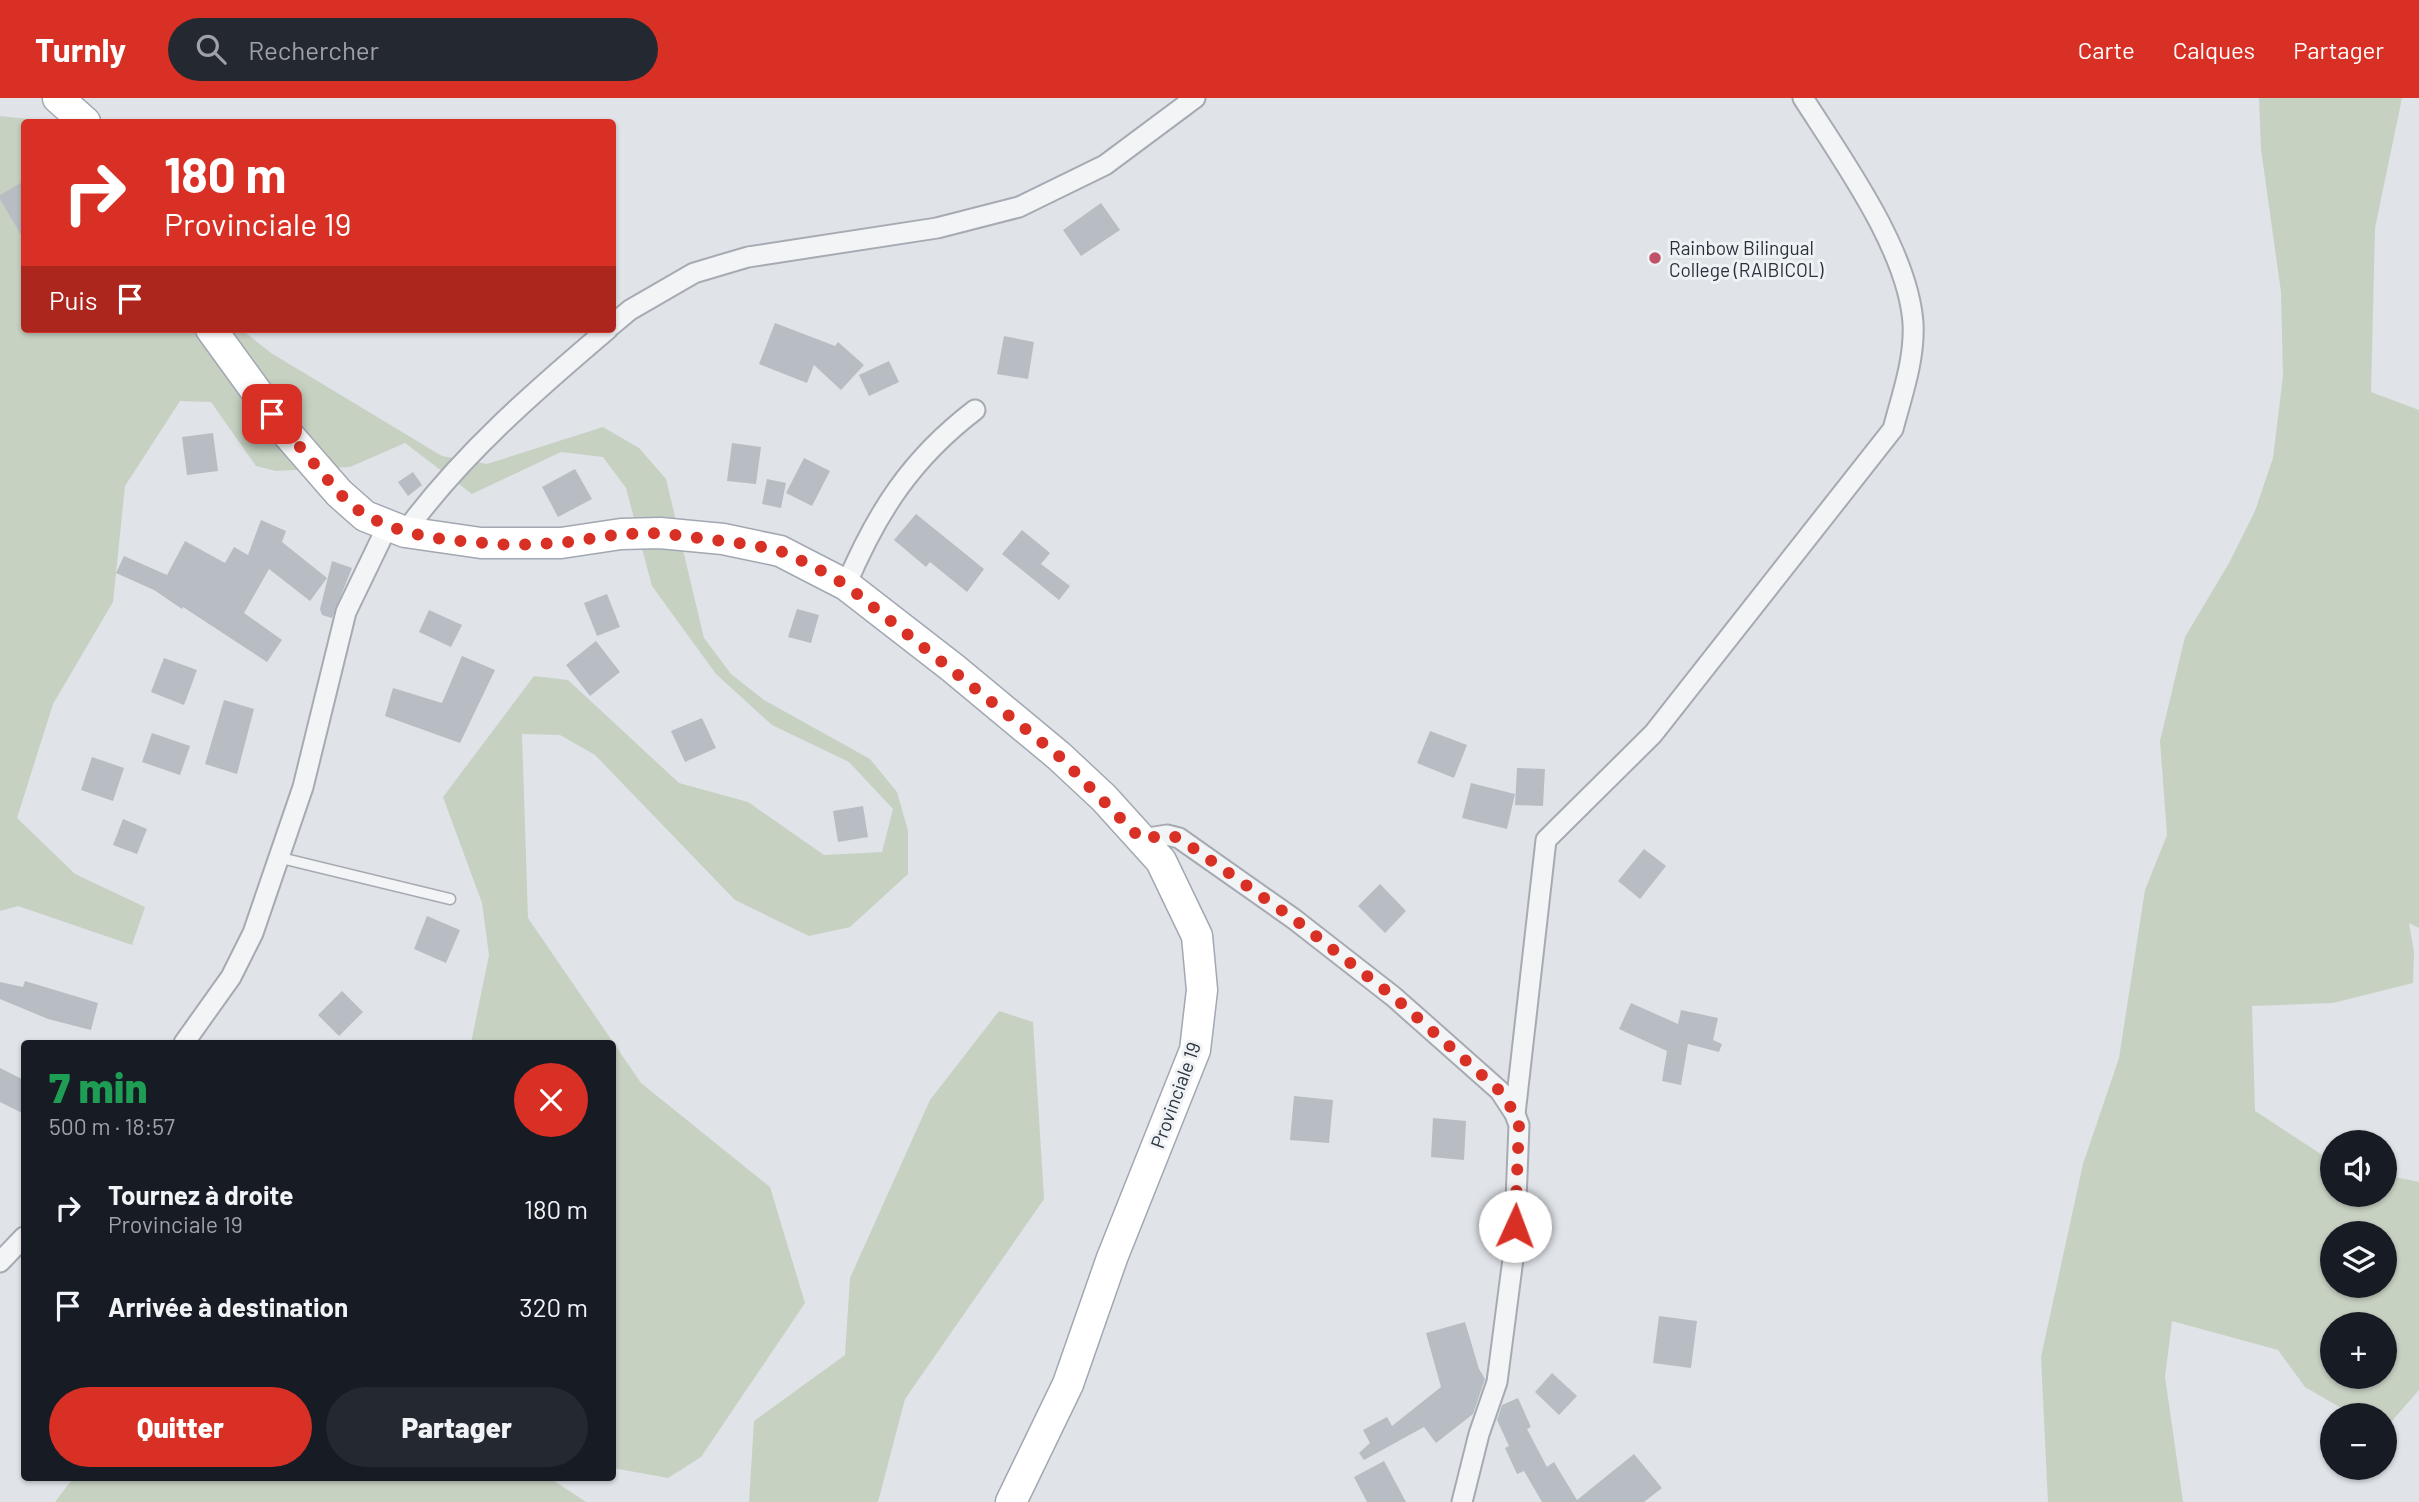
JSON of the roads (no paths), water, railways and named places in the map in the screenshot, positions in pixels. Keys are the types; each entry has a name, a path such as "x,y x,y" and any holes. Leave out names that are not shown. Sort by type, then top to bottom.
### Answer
{"main road":[{"path":"58,98 82,119"},
{"name":"Provinciale 19","path":"214,333 285,431 339,493 365,516 396,529 447,540 511,545 561,543 621,534 660,533 723,540 780,551 846,585 1059,756 1161,861 1197,936 1202,990 1195,1050 1112,1258 1068,1384 1011,1502"}],"street":[{"path":"616,322 630,310 694,273 748,257 937,228 1019,207 1105,165 1195,98"},
{"path":"1515,1114 1546,840 1653,734 1893,429 1909,372 1913,323 1898,265 1879,219 1802,98"},
{"path":"186,1040 231,977 248,944 303,787 346,612 396,529 522,402 603,333"},
{"path":"846,585 872,528 908,471 953,427 975,410"},
{"path":"1141,839 1167,835 1179,838 1294,919 1394,997 1500,1091 1515,1114 1519,1125 1514,1251 1497,1382 1479,1434 1465,1499"},
{"path":"0,1262 21,1240"}],"lane":[{"path":"277,857 450,899"}],"place":[{"name":"Rainbow Bilingual College (RAIBICOL)","path":"1655,258"}]}
